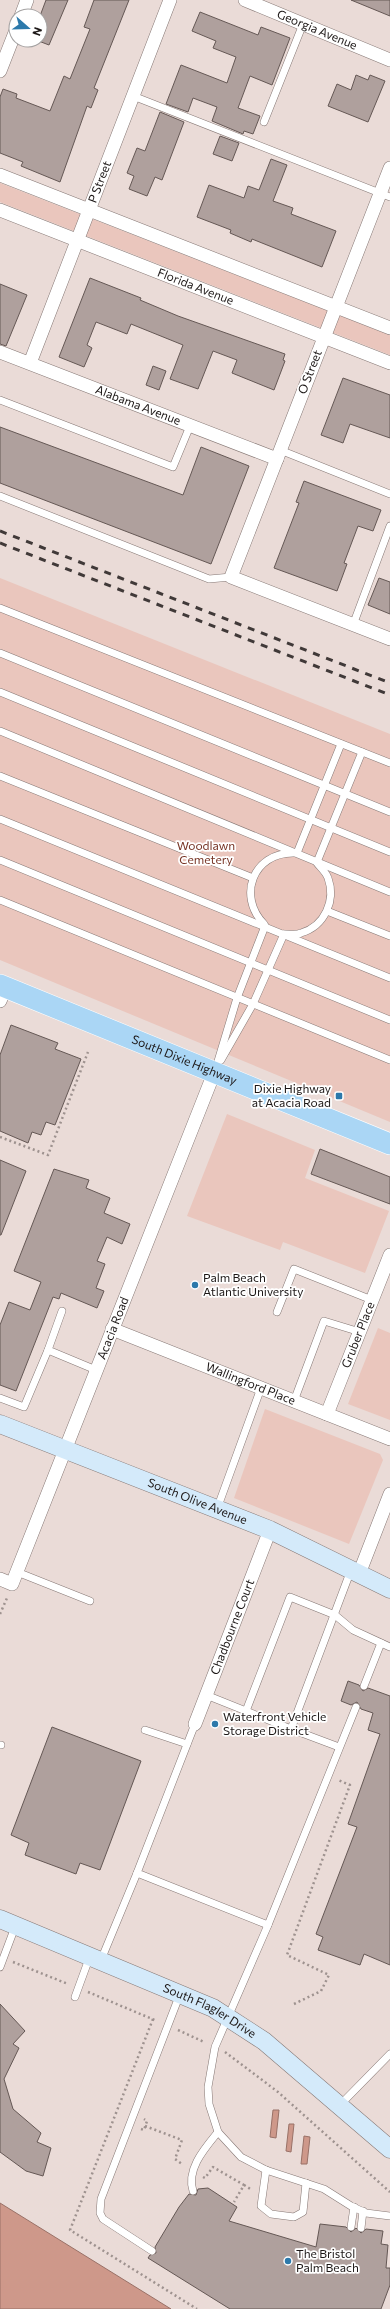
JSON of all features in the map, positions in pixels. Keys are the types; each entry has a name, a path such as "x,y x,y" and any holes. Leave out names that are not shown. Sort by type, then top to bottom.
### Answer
{"main road":[{"name":"South Dixie Highway","path":"2,991 214,1073 390,1144"}],"street":[{"name":"P Street","path":"30,363 170,0"},
{"name":"Georgia Avenue","path":"248,1 390,60"},
{"path":"0,71 9,48"},
{"name":"O Street","path":"231,577 323,336 385,195 390,168"},
{"path":"0,175 390,328"},
{"name":"Florida Avenue","path":"0,210 390,363"},
{"name":"Alabama Avenue","path":"0,352 190,426 278,455"},
{"path":"231,577 390,639"},
{"name":"Acacia Road","path":"15,1578 214,1073"},
{"name":"Gruber Place","path":"327,1414 390,1255"},
{"name":"Wallingford Place","path":"112,1329 390,1439"},
{"name":"South Olive Avenue","path":"0,1424 270,1530 390,1589"},
{"path":"355,1572 390,1494"},
{"name":"Chadbourne Court","path":"195,1724 270,1530"},
{"path":"0,1579 15,1578"},
{"name":"South Flagler Drive","path":"8,1922 213,2008 264,2040 390,2148"}],"lane":[{"path":"264,122 303,24"},
{"path":"133,96 385,195"},
{"path":"0,400 173,467 190,426"},
{"path":"278,455 390,494"},
{"path":"0,496 209,579 231,577"},
{"path":"353,625 390,526"},
{"path":"0,608 390,763"},
{"path":"0,653 390,812"},
{"path":"0,692 311,818 331,828 390,852"},
{"path":"0,731 390,892"},
{"path":"297,853 341,744"},
{"path":"317,862 362,752"},
{"path":"0,776 253,878"},
{"path":"0,820 266,926 390,978"},
{"path":"266,926 256,916 251,904 250,891 253,878 260,866 271,858 284,853 297,853"},
{"path":"0,860 251,961 390,1020"},
{"path":"284,934 301,933 317,925 328,911 331,894 327,876 317,862"},
{"path":"0,900 390,1060"},
{"path":"328,911 390,936"},
{"path":"214,1073 237,998 266,926"},
{"path":"214,1073 253,1004 270,970 284,934"},
{"path":"277,1312 294,1269 372,1300"},
{"path":"0,1398 24,1407 48,1350 62,1311"},
{"path":"294,1401 324,1321 360,1332"},
{"path":"48,1350 96,1370"},
{"path":"217,1509 261,1388"},
{"path":"291,1729 335,1615 355,1572"},
{"path":"15,1578 90,1601"},
{"path":"246,1711 290,1598 335,1615 353,1630 390,1646"},
{"path":"364,1686 381,1643"},
{"path":"206,1695 339,1747"},
{"path":"356,1707 268,1925 215,2047 208,2087 209,2104 218,2132 241,2157 266,2170 324,2189 363,2211 390,2216"},
{"path":"75,1997 137,1873 195,1724"},
{"path":"146,1730 187,1744"},
{"path":"137,1873 268,1925"},
{"path":"0,1968 8,1922"},
{"path":"152,2251 103,2220 100,2213 101,2199 180,1994"},
{"path":"340,2106 390,2054"},
{"path":"193,2191 190,2181 196,2163 218,2132"},
{"path":"266,2170 261,2206 270,2214 294,2217 302,2212 306,2183"},
{"path":"351,2227 354,2207"},
{"path":"361,2228 363,2211"}],"path":[{"path":"0,1137 48,1155 88,1052"},
{"path":"294,2004 321,1991 329,1975 287,1956 350,1786 336,1779"},
{"path":"145,2126 182,2140 175,2159 182,2164"},
{"path":"199,2175 205,2178 213,2167 244,2185 234,2202"}],"green space":[{"path":"0,183 390,335 390,355 0,202"},
{"name":"Woodlawn Cemetery","path":"0,578 390,734 390,1122 0,960"},
{"path":"227,1114 315,1150 305,1178 389,1211 365,1273 283,1242 280,1250 187,1216"},
{"path":"378,1328 390,1333 390,1420 348,1404"},
{"path":"265,1409 380,1454 383,1460 349,1544 234,1498"}],"shaded area":[{"path":"273,2110 279,2110 276,2138 270,2137"},
{"path":"289,2124 294,2124 291,2152 286,2151"},
{"path":"304,2136 310,2137 307,2164 301,2164"},
{"path":"0,2203 171,2309 0,2309"}],"building":[{"path":"46,0 68,0 49,45 48,8 43,8"},
{"path":"94,0 129,0 94,88 98,90 91,108 87,106 60,182 21,166 23,162 0,153 0,97 3,89 17,94 16,98 50,111 64,76 70,79 90,29 84,27"},
{"path":"351,0 390,0 390,16"},
{"path":"200,12 258,35 261,27 290,38 272,85 250,76 238,108 260,116 253,134 244,131 243,134 212,121 217,107 193,98 188,112 166,104 181,65 227,83 236,57 213,48 216,41 192,31"},
{"path":"356,75 368,80 370,75 385,81 368,122 328,106 337,84 351,90"},
{"path":"160,112 184,122 162,180 155,177 147,196 129,189 134,176 127,173 137,148 145,151"},
{"path":"220,136 239,143 232,161 213,154"},
{"path":"271,159 287,165 273,201 293,208 291,214 336,231 322,267 252,239 251,242 230,233 231,230 197,217 209,185 244,198 248,186 259,190"},
{"path":"90,278 141,298 140,300 178,316 285,354 283,360 285,361 274,390 232,373 237,360 213,351 198,389 170,379 183,345 131,324 127,334 96,322 87,345 92,348 84,367 59,357"},
{"path":"0,284 27,295 6,346 0,344"},
{"path":"153,366 166,371 159,390 146,385"},
{"path":"343,378 390,395 390,438 350,424 343,443 321,435"},
{"path":"0,427 183,495 201,447 249,466 211,564 0,483"},
{"path":"304,481 381,510 373,531 358,526 344,563 347,564 337,591 274,568 299,503 296,502"},
{"path":"379,578 390,582 390,614 368,605"},
{"path":"11,1025 58,1043 55,1049 81,1059 55,1125 46,1122 41,1135 32,1132 28,1143 0,1131 0,1055"},
{"path":"320,1149 390,1177 390,1204 311,1174"},
{"path":"0,1160 26,1171 1,1235 0,1235"},
{"path":"54,1169 89,1180 86,1188 110,1198 104,1213 130,1224 122,1244 107,1237 97,1261 105,1264 96,1288 104,1291 97,1308 61,1293 59,1299 53,1297 16,1391 0,1385 0,1325 9,1302 30,1310 41,1282 14,1271"},
{"path":"348,1681 359,1685 363,1691 368,1688 390,1696 390,1965 364,1954 360,1965 318,1950 323,1937 316,1934 357,1827 348,1824 380,1734 368,1730 373,1713 361,1709 357,1702 351,1705 341,1701"},
{"path":"52,1727 141,1761 100,1870 80,1863 76,1874 25,1855 29,1843 11,1835"},
{"path":"0,2004 25,2031 13,2044 19,2048 4,2079 13,2109 41,2133 37,2142 51,2148 43,2176 26,2171 0,2152"},
{"name":"The Bristol Palm Beach","path":"208,2188 237,2207 229,2221 316,2247 320,2224 346,2227 351,2232 356,2228 361,2233 366,2229 383,2231 381,2244 388,2245 386,2268 390,2268 390,2285 381,2309 230,2309 148,2258 150,2255 156,2253 155,2247 179,2207 189,2194 196,2195 198,2189"}],"railway":[{"path":"0,531 390,683"},
{"path":"0,543 390,695"}],"place":[{"name":"Dixie Highway at Acacia Road","path":"339,1096"},
{"name":"Palm Beach Atlantic University","path":"195,1285"},
{"name":"Waterfront Vehicle Storage District","path":"215,1724"},
{"name":"The Bristol Palm Beach","path":"288,2261"}]}
